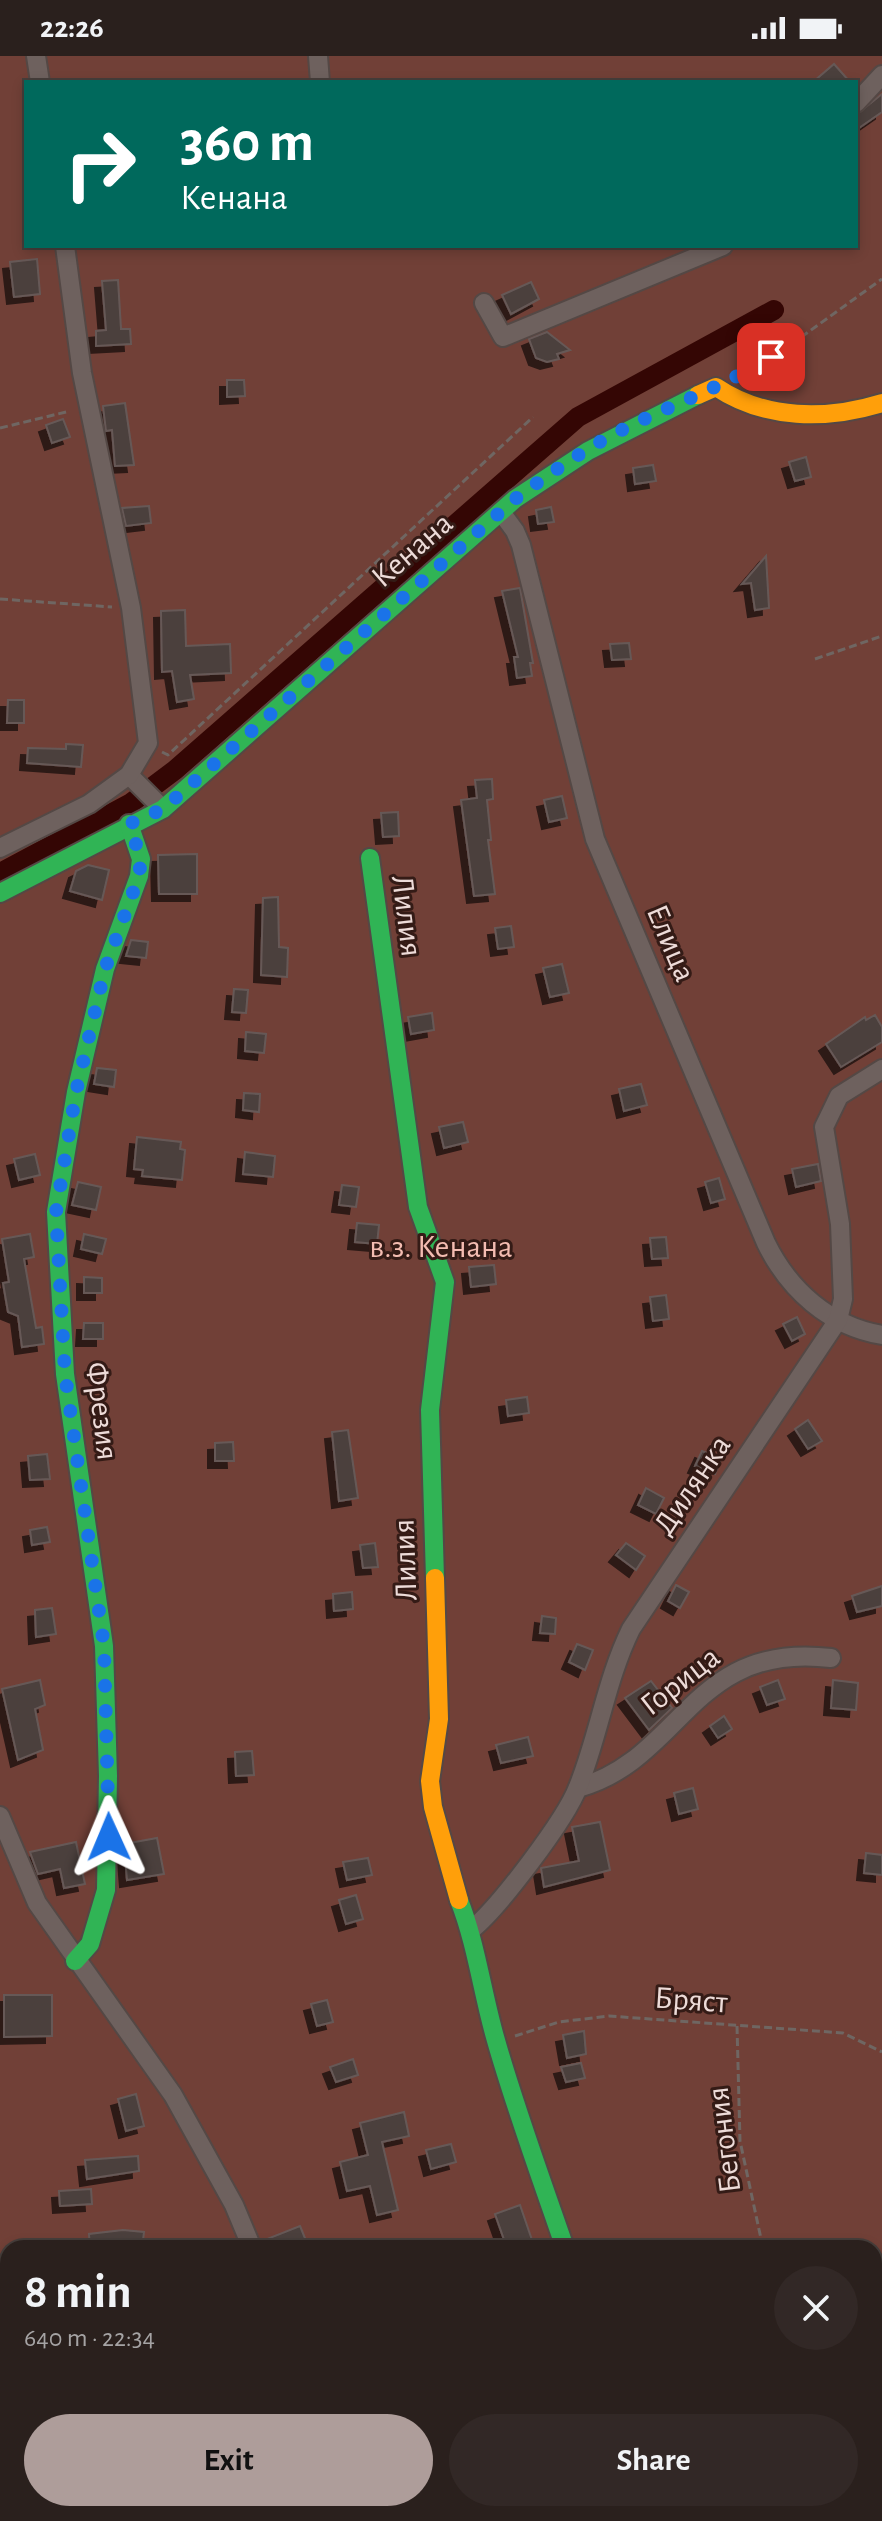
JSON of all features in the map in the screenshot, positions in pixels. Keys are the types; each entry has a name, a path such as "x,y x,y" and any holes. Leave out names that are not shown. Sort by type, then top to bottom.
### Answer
{"street":[{"path":"36,56 40,80"},
{"path":"318,56 320,80"},
{"path":"858,101 882,75"},
{"path":"0,848 89,804 129,775 148,743 131,608 89,407 65,248"},
{"path":"484,303 503,337 718,248"},
{"path":"716,387 736,402 761,409 838,414 882,403"},
{"name":"Кенана","path":"0,893 163,809 501,512 587,449 716,387"},
{"name":"Елица","path":"501,512 521,545 600,854 774,1258 803,1295 838,1320 882,1335"},
{"path":"129,775 163,809"},
{"name":"Фрезия","path":"75,1961 90,1944 106,1890 109,1868 108,1776 104,1646 65,1374 56,1212 76,1092 105,969 139,876 141,859 129,824"},
{"name":"Лилия","path":"370,858 418,1207 445,1282 430,1410 439,1719 430,1781 438,1834 451,1880 471,1930 477,1974 496,2042 562,2240"},
{"name":"Дилянка","path":"471,1930 495,1908 578,1788 611,1672 631,1629 838,1320 844,1288 840,1224 824,1127 839,1096 882,1069"},
{"name":"Горица","path":"578,1788 593,1784 620,1768 729,1675 779,1657 831,1658"},
{"path":"0,1816 26,1884 75,1961 173,2095 234,2205 249,2240"}],"path":[{"path":"716,387 786,348 882,279"},
{"path":"0,428 89,407"},
{"path":"148,743 168,755 533,417"},
{"path":"0,599 131,608"},
{"path":"815,659 882,636"},
{"name":"Бряст","path":"496,2042 580,2018 843,2033 882,2052"},
{"name":"Бегония","path":"737,2025 740,2141 761,2240"}],"green space":[{"name":"в.з. Кенана","path":"0,56 882,56 882,2240 0,2240"}],"building":[{"path":"834,64 848,80 815,80"},
{"path":"882,94 882,112 858,129 858,113"},
{"path":"37,259 40,294 14,297 10,262"},
{"path":"118,280 121,329 130,329 131,344 96,346 96,331 106,330 102,281"},
{"path":"531,282 539,299 511,314 502,295"},
{"path":"547,332 570,350 557,354 559,359 547,362 536,358 529,339"},
{"path":"227,380 244,380 245,396 227,397"},
{"path":"125,403 134,465 115,466 112,430 106,431 103,406"},
{"path":"63,419 70,437 52,443 46,425"},
{"path":"806,457 811,477 795,481 789,462"},
{"path":"653,465 656,481 635,484 633,468"},
{"path":"149,506 151,523 126,526 122,508"},
{"path":"551,507 554,522 538,524 536,510"},
{"path":"766,556 769,608 755,610 751,583 742,584"},
{"path":"520,588 533,663 530,663 532,676 517,678 514,657 518,657 502,591"},
{"path":"185,610 186,646 230,644 231,673 190,675 194,699 177,702 172,671 162,672 161,611"},
{"path":"629,643 631,659 612,660 610,644"},
{"path":"8,700 24,700 24,723 7,723"},
{"path":"66,744 83,745 81,767 27,763 28,748 66,749"},
{"path":"492,779 493,799 487,800 491,840 488,840 495,894 474,896 461,800 477,798 475,780"},
{"path":"562,796 567,818 549,822 544,800"},
{"path":"398,812 399,836 383,837 381,813"},
{"path":"197,854 197,894 159,894 158,855"},
{"path":"88,865 109,870 102,900 70,891 76,871"},
{"path":"278,897 279,947 288,948 287,977 261,975 263,898"},
{"path":"511,926 514,947 498,949 495,928"},
{"path":"131,940 148,942 146,958 126,956"},
{"path":"562,964 569,993 550,997 543,968"},
{"path":"234,989 248,990 246,1013 232,1012"},
{"path":"432,1013 434,1030 411,1034 408,1017"},
{"path":"875,1015 882,1027 882,1042 841,1067 826,1044 865,1017 866,1020"},
{"path":"246,1032 266,1034 264,1053 245,1051"},
{"path":"97,1068 116,1070 114,1087 94,1084"},
{"path":"641,1084 647,1105 624,1111 619,1089"},
{"path":"244,1093 260,1094 259,1112 243,1110"},
{"path":"463,1122 468,1142 444,1148 439,1127"},
{"path":"137,1137 181,1142 180,1149 185,1150 182,1180 142,1176 143,1170 134,1169"},
{"path":"245,1152 275,1156 273,1177 243,1174"},
{"path":"35,1154 40,1175 19,1180 14,1159"},
{"path":"818,1164 821,1181 796,1187 792,1169"},
{"path":"719,1178 725,1199 711,1203 705,1182"},
{"path":"78,1182 101,1187 96,1210 72,1205"},
{"path":"342,1185 359,1187 356,1207 339,1205"},
{"path":"357,1223 379,1225 377,1244 355,1242"},
{"path":"30,1234 34,1257 24,1259 36,1328 42,1327 44,1344 22,1347 18,1316 8,1312 3,1283 9,1282 2,1239"},
{"path":"84,1234 106,1239 102,1254 81,1249"},
{"path":"666,1237 668,1258 652,1259 650,1238"},
{"path":"494,1265 496,1284 471,1287 469,1267"},
{"path":"84,1277 102,1278 102,1293 84,1293"},
{"path":"666,1295 669,1319 653,1321 650,1297"},
{"path":"797,1317 805,1334 792,1341 783,1324"},
{"path":"84,1323 103,1323 103,1339 83,1339"},
{"path":"527,1397 529,1413 508,1416 506,1400"},
{"path":"808,1420 822,1441 808,1449 795,1429"},
{"path":"348,1430 358,1498 339,1501 332,1432"},
{"path":"233,1442 234,1461 215,1461 215,1443"},
{"path":"702,1451 721,1459 715,1474 695,1466"},
{"path":"47,1454 50,1479 30,1480 28,1456"},
{"path":"646,1488 664,1498 656,1514 638,1505"},
{"path":"47,1527 50,1542 32,1545 30,1530"},
{"path":"375,1543 378,1567 363,1568 360,1545"},
{"path":"626,1543 645,1556 636,1570 616,1555"},
{"path":"676,1585 689,1592 680,1608 668,1601"},
{"path":"882,1586 882,1606 857,1612 852,1596"},
{"path":"352,1592 353,1609 334,1611 333,1594"},
{"path":"52,1608 56,1634 36,1637 35,1610"},
{"path":"542,1616 556,1618 555,1634 540,1633"},
{"path":"577,1644 593,1650 585,1670 569,1662"},
{"path":"40,1680 45,1705 35,1709 43,1750 18,1760 2,1689"},
{"path":"778,1680 785,1699 767,1705 760,1687"},
{"path":"833,1680 858,1683 856,1710 831,1708"},
{"path":"651,1681 672,1708 649,1730 625,1698"},
{"path":"724,1716 732,1729 718,1738 710,1726"},
{"path":"528,1737 533,1756 501,1763 496,1745"},
{"path":"252,1751 254,1775 236,1776 235,1752"},
{"path":"693,1788 698,1809 679,1814 674,1793"},
{"path":"600,1822 610,1870 544,1887 541,1868 579,1861 572,1827"},
{"path":"157,1838 164,1874 127,1880 124,1844"},
{"path":"76,1842 85,1884 64,1888 60,1869 38,1874 30,1852"},
{"path":"866,1853 882,1855 882,1875 864,1873"},
{"path":"368,1858 372,1875 347,1880 343,1862"},
{"path":"356,1895 363,1919 346,1924 339,1900"},
{"path":"4,1995 52,1995 52,2036 4,2037"},
{"path":"327,2000 333,2022 317,2026 311,2004"},
{"path":"584,2031 586,2054 567,2058 563,2035"},
{"path":"353,2059 358,2075 336,2082 330,2067"},
{"path":"581,2063 585,2078 566,2082 561,2067"},
{"path":"136,2094 144,2126 126,2131 118,2099"},
{"path":"404,2112 409,2136 382,2142 398,2210 377,2215 370,2186 347,2191 340,2162 368,2155 360,2123"},
{"path":"451,2144 456,2162 431,2169 426,2150"},
{"path":"138,2156 139,2171 87,2179 85,2160"},
{"path":"91,2189 92,2204 60,2206 59,2191"},
{"path":"520,2205 532,2240 504,2240 495,2214"},
{"path":"300,2226 306,2240 265,2240"},
{"path":"123,2230 144,2232 143,2240 89,2240 89,2234"}],"waterway":[{"path":"0,873 131,803 175,770 578,417 774,310"}],"traffic: fast":[{"path":"0,893 163,809 515,499 588,451 698,395"},
{"path":"75,1961 90,1944 106,1890 108,1776 104,1646 65,1374 56,1212 76,1092 105,969 139,876 141,859 129,824"},
{"path":"370,858 418,1207 445,1282 430,1410 435,1578"},
{"path":"459,1900 503,2064 562,2240"}],"traffic: slow":[{"path":"698,395 716,387 755,406 797,414 840,412 882,403"},
{"path":"435,1578 439,1719 430,1781 433,1807 459,1900"}],"route":[{"path":"109,1837 104,1646 65,1374 56,1212 76,1092 105,969 139,876 141,859 129,824 163,809 515,499 546,476 620,431 716,387 771,357"}]}
